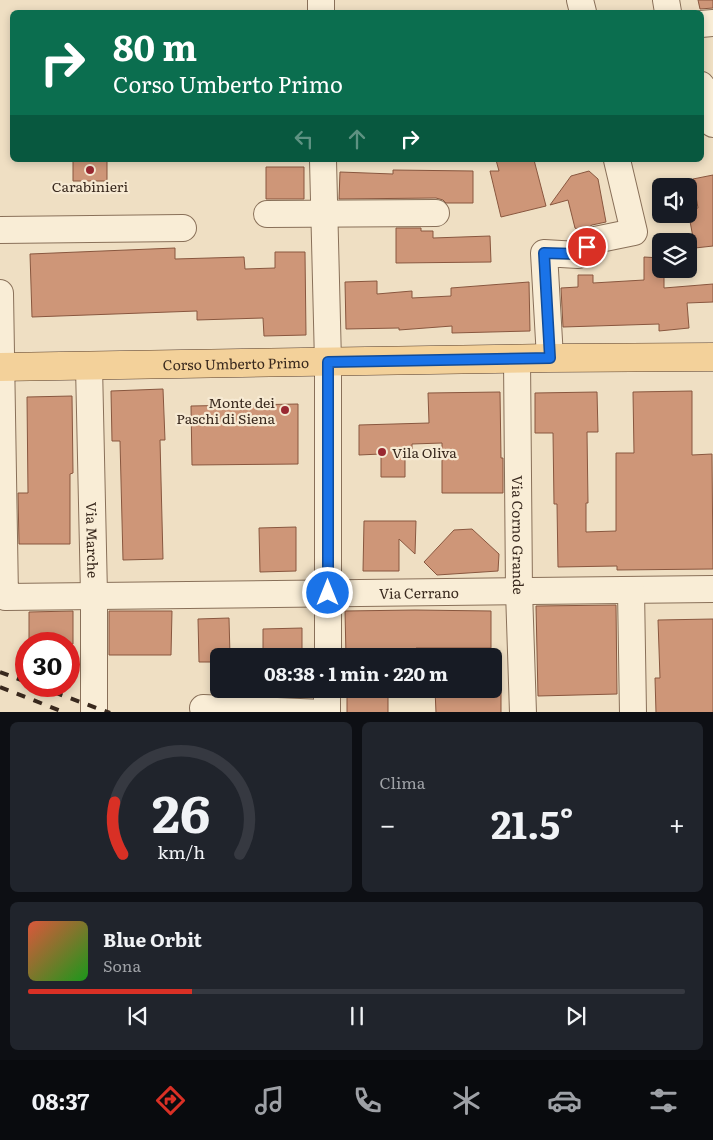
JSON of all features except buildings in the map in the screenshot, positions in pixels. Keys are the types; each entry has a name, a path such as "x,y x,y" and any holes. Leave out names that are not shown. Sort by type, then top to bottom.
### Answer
{"main road":[{"name":"Corso Umberto Primo","path":"1,367 550,358 713,358"}],"street":[{"path":"704,89 708,94 713,124"},
{"path":"323,162 328,362 328,648"},
{"path":"550,358 544,253 578,254 595,240 634,232 617,162"},
{"path":"267,214 436,213"},
{"path":"0,230 184,228"},
{"path":"0,293 1,367"},
{"name":"Via Corno Grande","path":"517,359 519,591 523,712"},
{"name":"Via Marche","path":"89,366 94,595 94,712"},
{"name":"Via Cerrano","path":"1,367 5,597 713,589"},
{"path":"631,590 633,712"},
{"path":"327,698 327,712"},
{"path":"203,708 323,712"}],"railway":[{"path":"0,672 15,678"},
{"path":"0,687 63,712"},
{"path":"67,697 107,712"}],"place":[{"name":"Carabinieri","path":"90,170"},
{"name":"Monte dei Paschi di Siena","path":"285,410"},
{"name":"Vila Oliva","path":"382,452"}],"route":[{"path":"328,593 328,362 550,358 544,253 578,254 587,247"}]}
